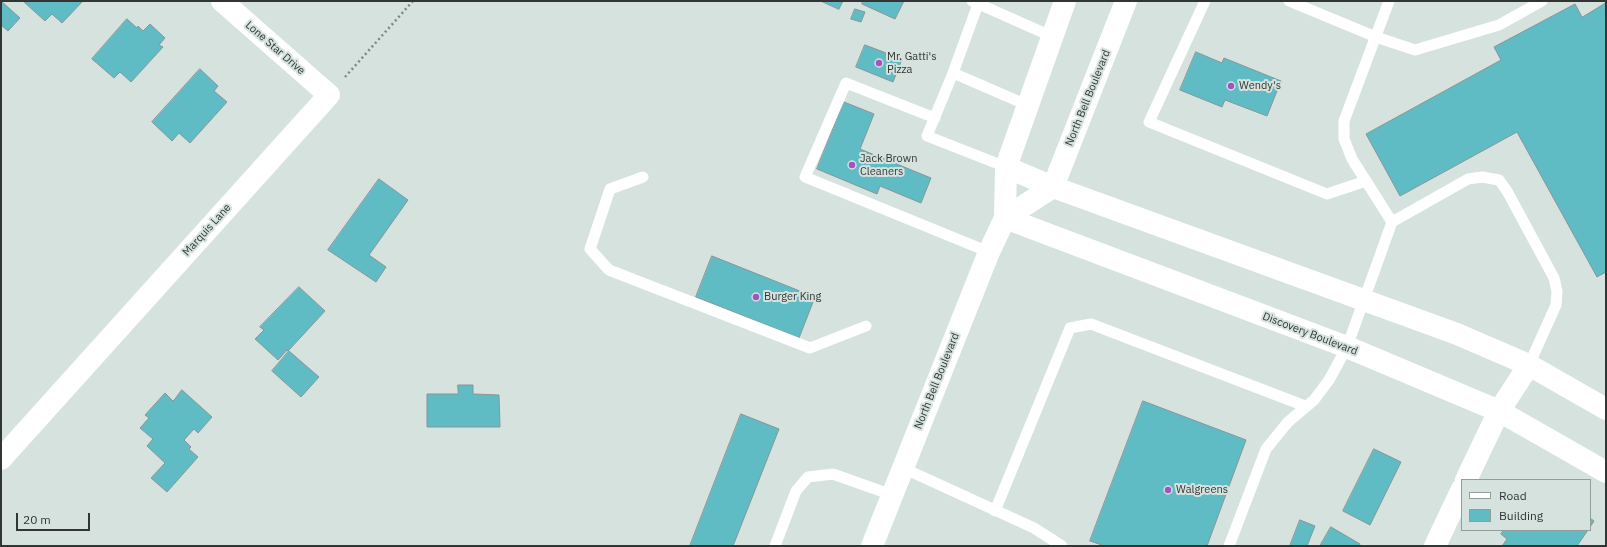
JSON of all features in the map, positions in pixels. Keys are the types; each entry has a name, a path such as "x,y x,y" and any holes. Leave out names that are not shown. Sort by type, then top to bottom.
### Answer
{"street":[{"name":"Lone Star Drive","path":"222,1 329,95"},
{"name":"North Bell Boulevard","path":"872,546 902,468 1004,218 1006,167 1065,1"},
{"name":"North Bell Boulevard","path":"1053,187 1126,1"},
{"name":"Marquis Lane","path":"1,459 329,95"},
{"path":"1006,167 1053,187 1457,334 1529,365 1606,409"},
{"path":"1004,218 1053,187"},
{"name":"Discovery Boulevard","path":"1004,218 1347,347 1499,411 1606,472"},
{"path":"1466,479 1499,411 1529,365"},
{"path":"1435,546 1461,491"}],"lane":[{"path":"1205,1 1149,122 1327,194 1366,181"},
{"path":"1289,1 1376,37 1415,50 1499,25 1542,1"},
{"path":"1389,1 1344,121 1344,139 1352,159 1392,222"},
{"path":"1006,167 928,136 953,73 975,2 1053,37"},
{"path":"953,73 1027,105"},
{"path":"935,118 846,83 805,177 989,252"},
{"path":"1229,546 1266,449 1288,422 1305,406 1314,400 1329,380 1347,347 1392,222 1468,179 1482,177 1499,180 1507,190 1554,278 1558,291 1556,305 1529,365"},
{"path":"643,178 610,189 590,249 609,270 810,348 866,326"},
{"path":"995,511 1070,328 1091,324 1305,406"},
{"path":"902,468 1034,528 1062,546"},
{"path":"775,546 796,491 808,477 833,474 892,495"}],"path":[{"path":"329,95 413,1"}],"building":[{"path":"1,1 20,18 8,31 1,25"},
{"path":"83,1 62,23 52,14 45,21 24,2"},
{"path":"821,1 843,1 839,9"},
{"path":"863,1 904,1 895,19 862,4"},
{"path":"1606,3 1606,272 1597,277 1517,132 1400,196 1366,134 1501,60 1494,47 1575,4 1582,17"},
{"path":"855,9 865,12 861,22 851,19"},
{"path":"127,19 143,31 150,24 165,38 159,45 163,47 131,82 120,72 114,78 92,59"},
{"name":"Mr. Gatti's Pizza","path":"865,45 902,59 893,82 856,67"},
{"name":"Wendy's","path":"1196,52 1222,63 1224,58 1281,81 1267,116 1225,100 1222,107 1180,90"},
{"path":"200,69 218,86 214,91 227,102 190,143 179,133 172,141 152,122"},
{"path":"844,102 874,114 860,149 931,178 921,203 880,186 877,194 817,169"},
{"path":"379,179 408,200 369,255 386,267 376,282 328,250"},
{"name":"Burger King","path":"712,256 815,297 799,338 696,297"},
{"path":"299,287 325,311 278,360 255,339 264,330 260,327"},
{"path":"289,351 319,377 301,397 272,371"},
{"path":"458,385 473,385 473,394 499,395 500,427 427,427 427,394 458,394"},
{"path":"182,390 212,417 198,433 194,429 184,440 191,447 189,449 198,457 167,492 151,478 165,463 147,446 153,439 140,428 149,418 145,415 165,393 173,401"},
{"name":"Walgreens","path":"1143,401 1246,440 1207,546 1105,546 1090,541"},
{"path":"741,414 779,429 733,546 690,546"},
{"path":"1374,449 1401,462 1370,525 1343,511"},
{"path":"1591,519 1594,521 1591,526"},
{"path":"1300,520 1315,526 1307,546 1290,546"},
{"path":"1331,527 1360,544 1359,546 1320,546"},
{"path":"1503,531 1587,531 1577,546 1502,546 1507,539 1501,534"}],"place":[{"name":"Mr. Gatti's Pizza","path":"879,63"},
{"name":"Wendy's","path":"1231,86"},
{"name":"Jack Brown Cleaners","path":"852,165"},
{"name":"Burger King","path":"756,297"},
{"name":"Walgreens","path":"1168,490"}]}
